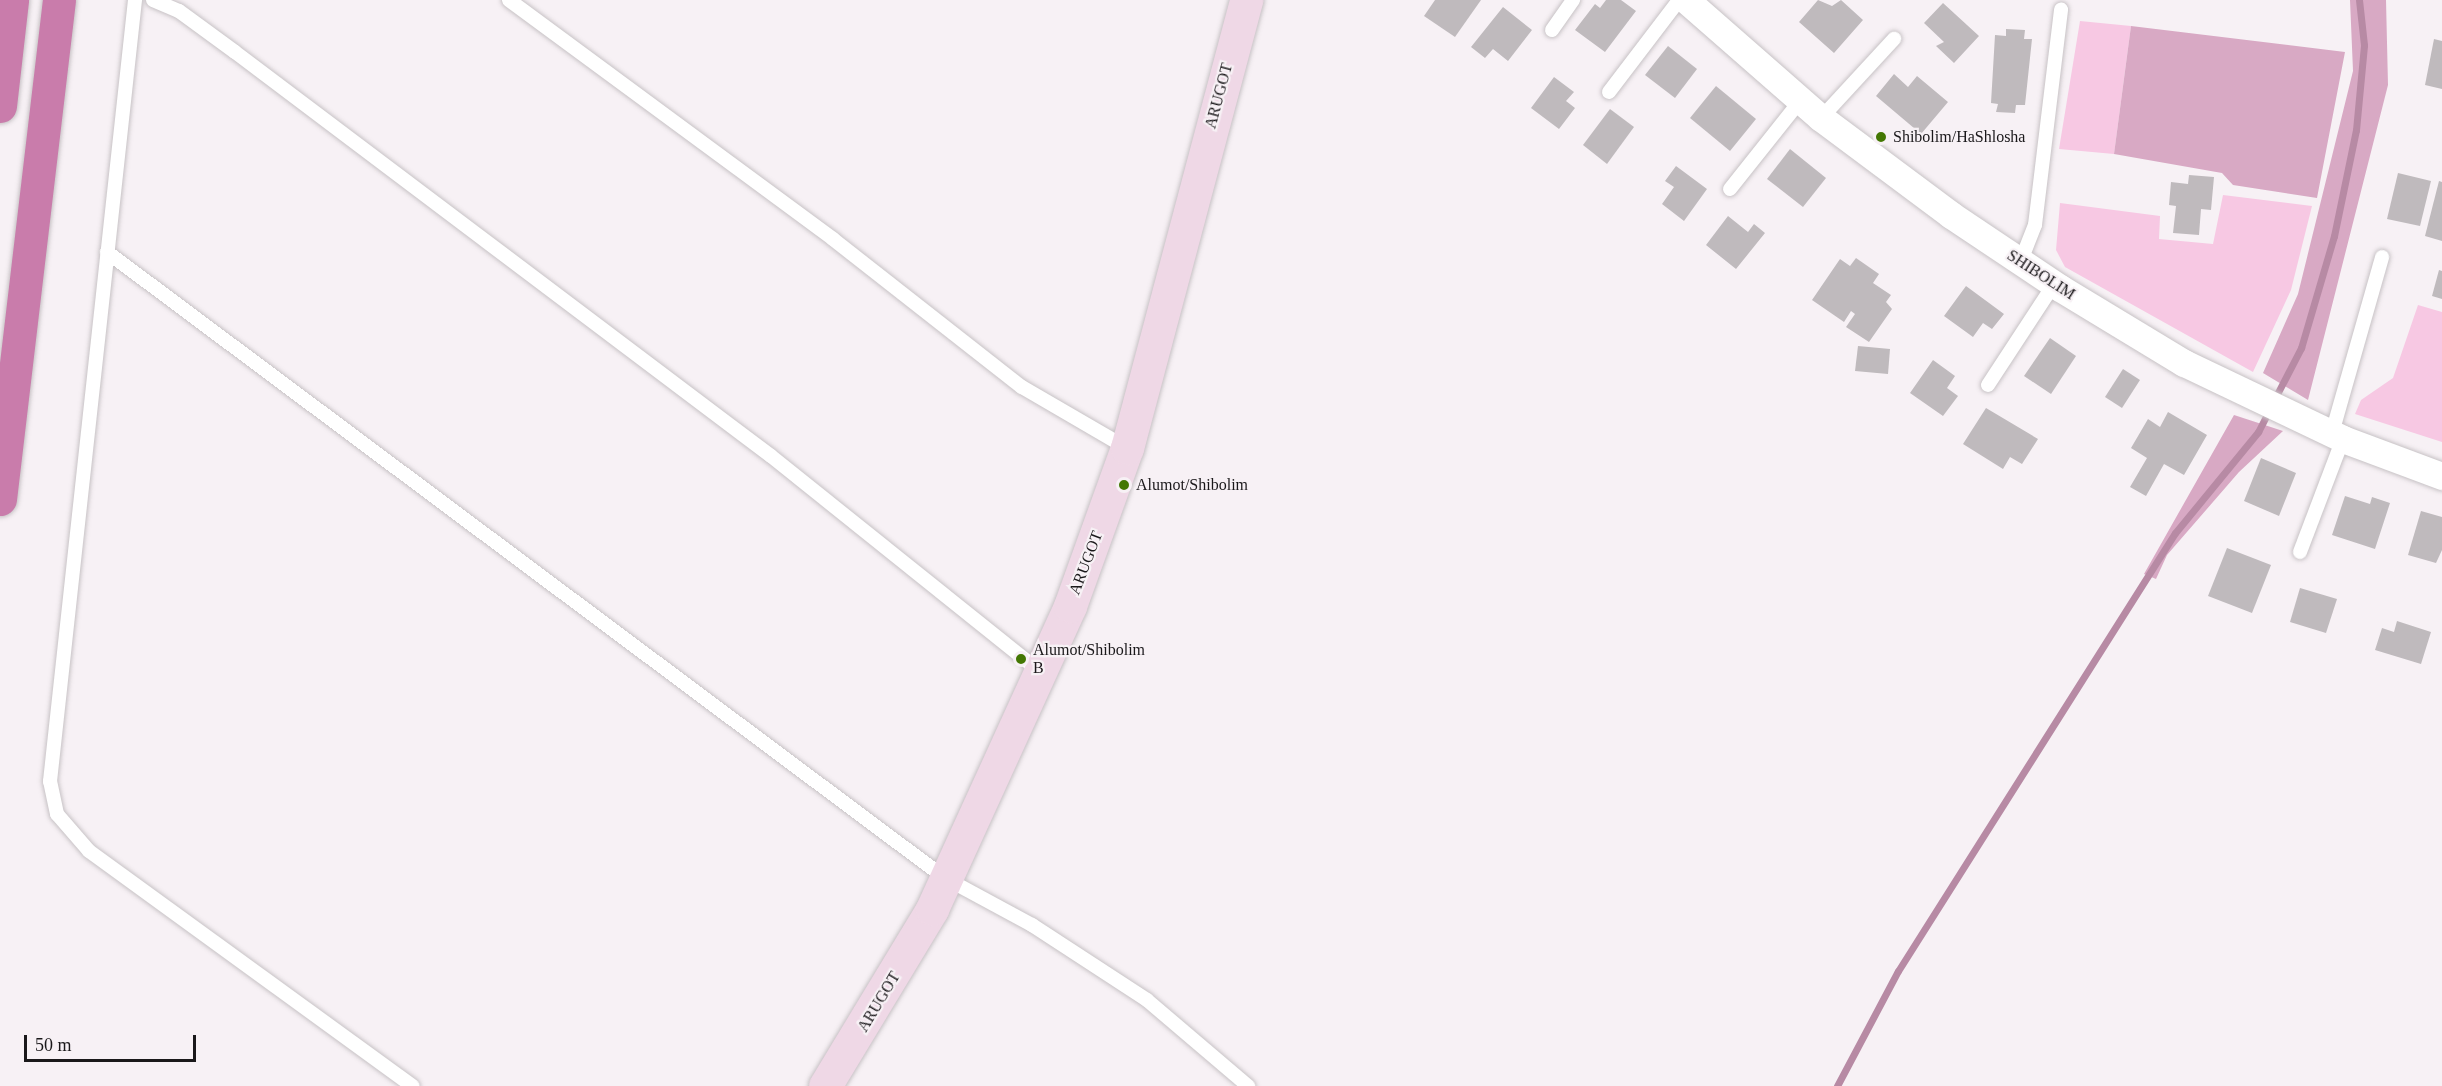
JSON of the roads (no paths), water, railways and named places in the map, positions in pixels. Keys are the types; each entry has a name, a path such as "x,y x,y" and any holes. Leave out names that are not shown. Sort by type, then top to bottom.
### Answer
{"highway":[{"path":"0,106 12,0"},
{"path":"0,499 59,0"}],"street":[{"name":"ARUGOT","path":"825,1086 899,970 1042,673 1127,448 1246,0"},
{"name":"SHIBOLIM","path":"1686,0 1821,118 2020,263 2184,363 2337,436 2442,476"}],"lane":[{"path":"135,0 50,781 57,814 89,850 412,1086"},
{"path":"153,0 179,11 226,45 733,428 1042,673"},
{"path":"509,0 833,239 1022,387 1127,448"},
{"path":"1552,30 1573,0"},
{"path":"1609,92 1678,0"},
{"path":"2020,263 2035,225 2061,10"},
{"path":"1821,118 1894,39"},
{"path":"1730,189 1800,101"},
{"path":"107,252 945,878 1032,925 1147,1000 1248,1086"},
{"path":"2300,552 2337,436 2382,257"},
{"path":"1988,385 2054,284"}],"waterway":[{"path":"2274,400 2301,348 2334,236 2356,130 2364,45 2359,0"},
{"path":"1837,1086 1898,971 2175,533 2258,432 2269,410"}],"place":[{"name":"Shibolim/HaShlosha","path":"1881,137"},
{"name":"Alumot/Shibolim","path":"1124,485"},
{"name":"Alumot/Shibolim B","path":"1021,659"}]}
